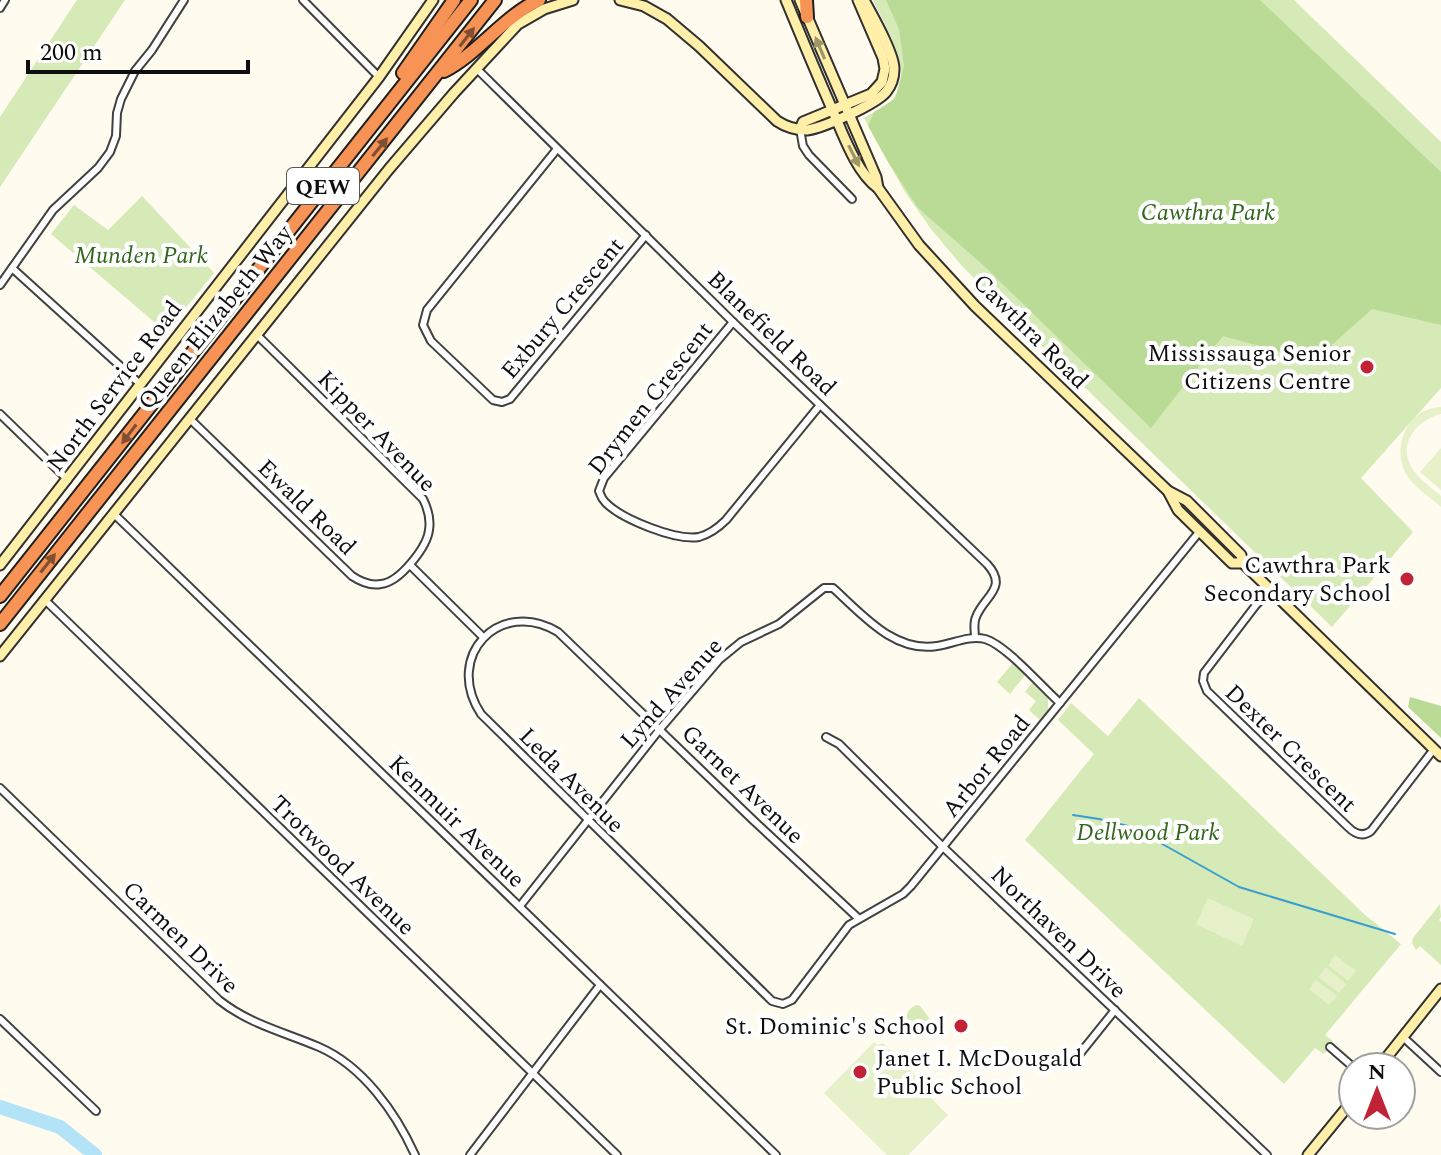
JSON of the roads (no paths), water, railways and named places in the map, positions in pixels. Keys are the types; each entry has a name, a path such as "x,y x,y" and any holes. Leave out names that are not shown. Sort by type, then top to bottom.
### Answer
{"highway":[{"path":"354,147 454,0"},
{"name":"Queen Elizabeth Way","path":"0,596 471,0"},
{"name":"Queen Elizabeth Way","path":"0,624 495,0"},
{"path":"438,74 460,63 511,19 539,0"},
{"path":"806,0 807,17"}],"street":[{"path":"0,8 5,0"},
{"path":"0,285 53,210 98,168 110,152 116,136 121,99 135,71 184,0"},
{"path":"303,0 379,77"},
{"name":"North Service Road","path":"0,565 379,77 433,0"},
{"path":"0,656 389,169 476,68 518,24 544,9 573,0"},
{"path":"620,0 644,6 667,19 777,121 800,129"},
{"name":"Cawthra Road","path":"786,0 834,115 869,182 878,188 919,245 975,306 1168,491 1187,501 1241,555 1243,563 1437,752"},
{"name":"Cawthra Road","path":"800,0 878,188"},
{"path":"852,199 809,155 803,146 800,129 803,122 834,115 880,98 891,84 891,55 861,0"},
{"name":"Blanefield Road","path":"476,68 733,322 993,570 995,586 975,620 975,638"},
{"name":"Exbury Crescent","path":"557,149 427,310 423,325 431,341 493,400 502,402 510,399 646,235"},
{"path":"12,268 140,384"},
{"name":"Drymen Crescent","path":"733,322 604,478 599,491 604,501 637,522 664,533 691,538 710,533 723,524 820,405"},
{"name":"Kipper Avenue","path":"256,334 423,499 430,517 428,535 410,565"},
{"path":"0,414 68,480"},
{"name":"Ewald Road","path":"189,418 352,576 364,583 379,585 387,583 410,565"},
{"name":"Cawthra Road","path":"1168,491 1178,510 1232,563 1243,563"},
{"name":"Kenmuir Avenue","path":"113,513 776,1155"},
{"name":"Arbor Road","path":"772,1001 783,1004 792,1000 849,925 903,894 1208,522"},
{"path":"410,565 483,637"},
{"name":"Lynd Avenue","path":"520,906 660,729 719,660 741,642 779,624 826,587 833,588 877,627 903,644 925,647 975,638"},
{"name":"Dexter Crescent","path":"1271,590 1204,673 1207,691 1348,827 1359,834 1371,831 1437,752"},
{"name":"Trotwood Avenue","path":"45,600 617,1155"},
{"name":"Garnet Avenue","path":"483,637 515,622 532,622 550,627 568,639 858,918"},
{"name":"Leda Avenue","path":"483,637 471,657 469,684 475,704 488,722 772,1001"},
{"path":"975,638 1002,648 1060,703"},
{"name":"Northaven Drive","path":"826,737 839,744 1267,1155"},
{"name":"Carmen Drive","path":"0,788 219,1000 246,1019 329,1051 357,1072 402,1128 415,1155"},
{"path":"470,1155 600,985"},
{"path":"1392,1051 1441,989"},
{"path":"1078,1056 1115,1010"},
{"path":"0,1019 96,1111"},
{"path":"1403,1037 1441,1072"},
{"path":"1330,1047 1337,1053"},
{"path":"1308,1155 1337,1120"}],"waterway":[{"path":"1073,815 1132,827 1239,887 1395,934"},
{"path":"0,1107 60,1127 95,1155"}],"place":[{"name":"Mississauga Senior Citizens Centre","path":"1367,367"},
{"name":"Cawthra Park Secondary School","path":"1407,579"},
{"name":"St. Dominic's School","path":"961,1026"},
{"name":"Janet I. McDougald Public School","path":"860,1072"}],"park label":[{"name":"Cawthra Park","path":"1208,212"},
{"name":"Munden Park","path":"141,255"},
{"name":"Dellwood Park","path":"1148,832"}]}
